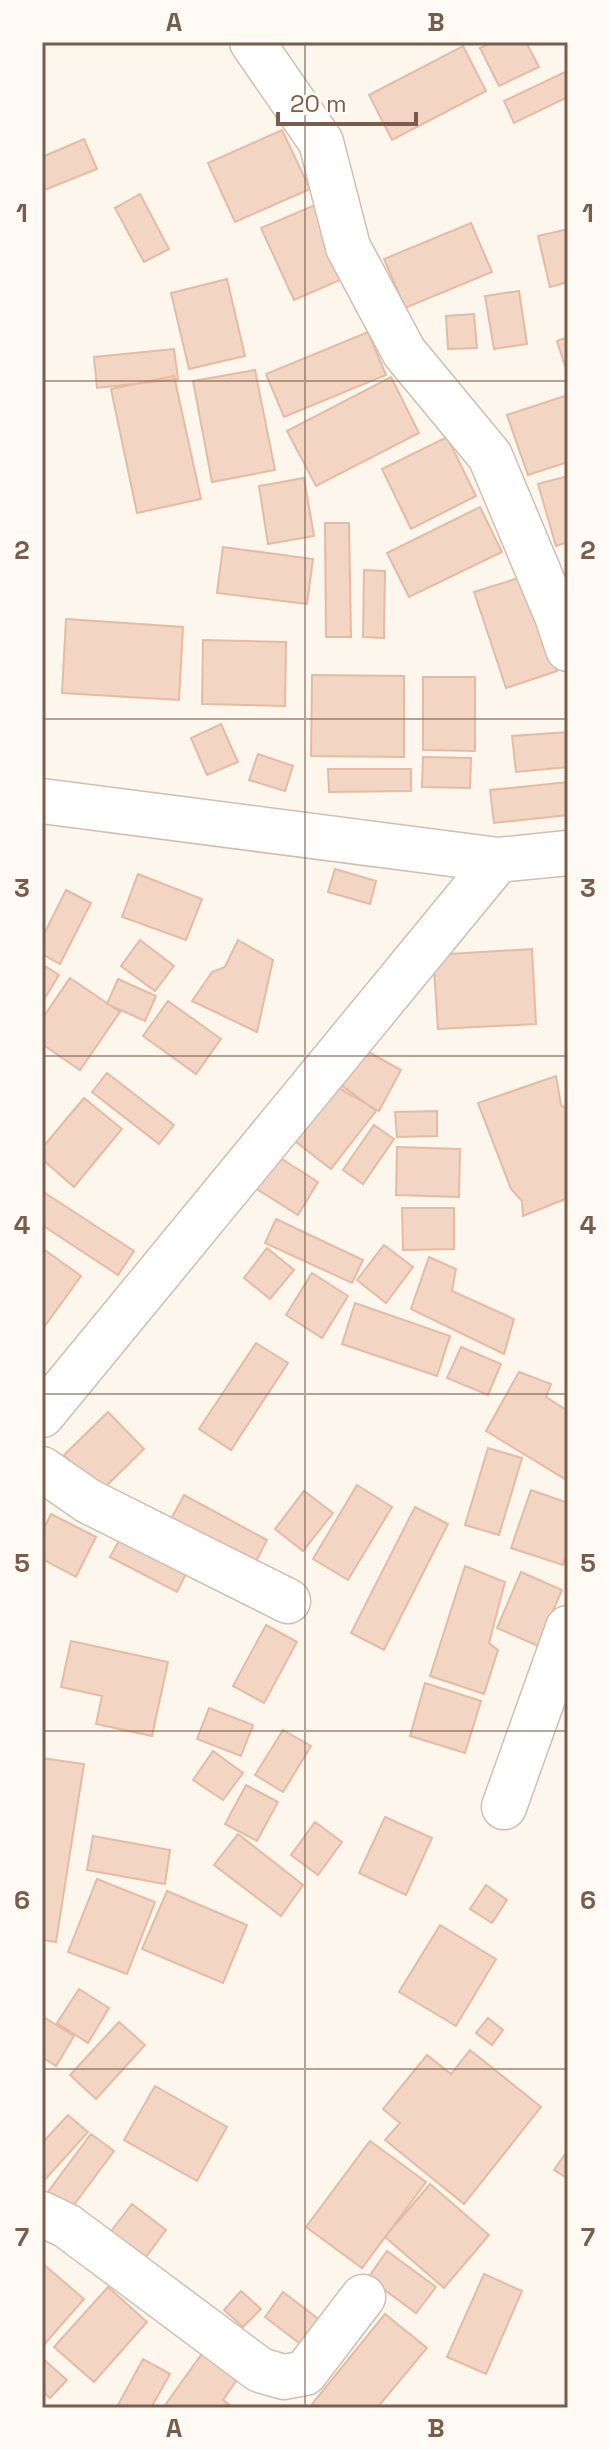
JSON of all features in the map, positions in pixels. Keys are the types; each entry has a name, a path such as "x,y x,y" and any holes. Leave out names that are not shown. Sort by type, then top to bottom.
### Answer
{"street":[{"path":"252,42 321,142 348,247 404,352 490,456 568,649"},
{"path":"42,801 498,860 568,853"},
{"path":"42,1415 498,860"},
{"path":"42,1469 88,1501 288,1601"},
{"path":"504,1807 568,1628"},
{"path":"42,2214 67,2226 260,2370 284,2377 305,2373 363,2297"}],"building":[{"path":"493,42 526,42 539,67 499,86 480,48"},
{"path":"463,46 486,91 392,140 369,95"},
{"path":"567,71 568,97 514,123 504,101"},
{"path":"282,130 310,189 235,222 208,163"},
{"path":"84,139 97,169 42,191 42,157"},
{"path":"140,194 169,249 144,262 115,208"},
{"path":"315,205 347,277 294,300 261,228"},
{"path":"471,223 492,272 405,308 384,259"},
{"path":"568,229 568,282 550,287 538,236"},
{"path":"227,279 245,356 189,369 171,293"},
{"path":"519,291 527,344 494,349 485,296"},
{"path":"474,314 477,348 448,349 446,316"},
{"path":"368,332 386,375 284,417 266,374"},
{"path":"568,337 568,365 565,366 557,341"},
{"path":"174,349 178,379 97,388 94,357"},
{"path":"255,370 275,470 212,482 193,381"},
{"path":"174,376 201,499 137,513 111,389"},
{"path":"391,377 419,433 316,486 287,431"},
{"path":"568,395 568,462 528,475 507,415"},
{"path":"447,437 476,496 411,529 382,469"},
{"path":"568,476 568,542 556,546 538,484"},
{"path":"304,478 314,536 268,544 259,486"},
{"path":"480,507 502,552 409,597 387,553"},
{"path":"325,523 349,523 351,637 326,637"},
{"path":"223,547 313,559 307,604 217,593"},
{"path":"364,570 385,571 384,638 363,637"},
{"path":"525,576 557,671 506,688 474,592"},
{"path":"66,619 183,627 179,700 62,693"},
{"path":"203,640 286,642 285,706 202,704"},
{"path":"312,675 404,676 404,757 311,756"},
{"path":"423,677 475,677 475,751 423,750"},
{"path":"221,724 238,762 207,775 191,738"},
{"path":"568,732 568,767 516,772 512,736"},
{"path":"258,754 293,766 285,791 249,780"},
{"path":"423,757 471,758 470,788 422,787"},
{"path":"328,769 411,769 411,791 329,792"},
{"path":"568,782 568,815 494,823 490,790"},
{"path":"335,869 376,881 370,904 328,892"},
{"path":"138,874 202,899 186,940 122,917"},
{"path":"66,890 91,903 60,964 42,954 42,938"},
{"path":"140,940 174,966 155,991 121,966"},
{"path":"238,940 273,960 257,1032 192,1001 212,972 225,967"},
{"path":"532,949 536,1024 438,1029 433,955"},
{"path":"42,964 59,975 42,1003"},
{"path":"70,978 120,1012 80,1070 42,1044 42,1019"},
{"path":"118,979 156,996 145,1021 107,1004"},
{"path":"168,1001 221,1039 196,1074 143,1036"},
{"path":"341,1037 401,1070 379,1111 319,1077"},
{"path":"107,1073 174,1125 159,1144 92,1092"},
{"path":"556,1076 561,1105 568,1110 568,1198 523,1216 522,1201 511,1189 478,1103"},
{"path":"336,1081 376,1111 331,1169 291,1138"},
{"path":"84,1098 122,1129 74,1187 42,1159 42,1148"},
{"path":"437,1111 437,1136 397,1137 395,1112"},
{"path":"374,1125 394,1139 363,1184 343,1170"},
{"path":"397,1147 460,1149 459,1197 396,1195"},
{"path":"268,1150 318,1182 298,1215 247,1183"},
{"path":"42,1191 134,1251 118,1275 42,1225"},
{"path":"402,1208 454,1208 454,1249 403,1250"},
{"path":"276,1219 363,1260 352,1283 265,1243"},
{"path":"384,1245 413,1267 386,1303 357,1280"},
{"path":"42,1248 81,1276 42,1330"},
{"path":"267,1248 294,1270 270,1299 244,1278"},
{"path":"429,1257 456,1269 452,1291 514,1319 504,1354 411,1309"},
{"path":"312,1273 348,1296 322,1338 286,1315"},
{"path":"355,1303 450,1336 437,1376 342,1344"},
{"path":"256,1343 288,1363 231,1450 199,1429"},
{"path":"461,1347 501,1364 488,1395 447,1378"},
{"path":"519,1372 551,1384 546,1397 568,1411 568,1474 565,1479 486,1431"},
{"path":"108,1412 144,1449 100,1492 64,1455"},
{"path":"488,1448 522,1458 499,1535 465,1525"},
{"path":"357,1485 392,1507 348,1580 313,1559"},
{"path":"531,1490 568,1503 568,1549 563,1565 511,1548"},
{"path":"304,1491 333,1513 303,1551 275,1529"},
{"path":"184,1495 267,1540 248,1577 164,1532"},
{"path":"415,1507 448,1524 384,1650 351,1633"},
{"path":"51,1514 96,1537 76,1577 42,1559 42,1532"},
{"path":"122,1535 188,1570 177,1592 110,1557"},
{"path":"465,1566 505,1582 489,1643 498,1650 484,1694 430,1676"},
{"path":"521,1572 562,1590 538,1646 497,1628"},
{"path":"266,1625 297,1642 264,1703 233,1686"},
{"path":"71,1641 168,1662 152,1736 96,1724 102,1696 61,1687"},
{"path":"425,1683 481,1701 465,1753 410,1736"},
{"path":"209,1708 253,1725 241,1756 197,1739"},
{"path":"283,1730 311,1746 283,1792 255,1775"},
{"path":"213,1751 243,1773 223,1800 193,1780"},
{"path":"42,1758 84,1764 56,1942 42,1940"},
{"path":"246,1785 278,1802 257,1841 225,1824"},
{"path":"385,1817 432,1838 406,1895 359,1873"},
{"path":"315,1822 342,1842 318,1875 291,1855"},
{"path":"238,1834 303,1885 281,1916 214,1865"},
{"path":"93,1836 170,1850 165,1884 87,1870"},
{"path":"97,1879 155,1902 127,1974 68,1952"},
{"path":"486,1885 507,1900 492,1923 470,1909"},
{"path":"167,1891 247,1925 223,1983 142,1949"},
{"path":"440,1925 496,1959 456,2026 399,1992"},
{"path":"79,1989 109,2008 88,2043 57,2023"},
{"path":"42,2016 74,2036 56,2066 42,2057"},
{"path":"488,2018 503,2030 492,2045 476,2033"},
{"path":"119,2022 145,2045 96,2099 70,2075"},
{"path":"470,2050 541,2107 464,2204 385,2140 400,2123 383,2109 427,2055 451,2074"},
{"path":"155,2086 227,2127 197,2181 124,2140"},
{"path":"68,2115 88,2132 42,2183 42,2143"},
{"path":"91,2134 114,2151 62,2221 42,2200"},
{"path":"370,2141 426,2182 362,2268 306,2227"},
{"path":"568,2150 568,2179 554,2170"},
{"path":"430,2184 489,2235 444,2288 385,2237"},
{"path":"132,2204 166,2230 134,2273 99,2247"},
{"path":"387,2251 436,2287 416,2313 368,2278"},
{"path":"42,2263 84,2299 42,2347"},
{"path":"484,2274 522,2291 486,2374 447,2357"},
{"path":"108,2287 147,2322 94,2382 54,2347"},
{"path":"241,2291 261,2309 243,2327 224,2310"},
{"path":"283,2292 325,2324 307,2349 265,2317"},
{"path":"385,2314 427,2348 377,2408 317,2408 312,2404"},
{"path":"204,2351 239,2377 223,2400 234,2408 163,2408"},
{"path":"42,2358 67,2380 50,2398 42,2391"},
{"path":"143,2359 170,2374 151,2408 124,2408 118,2405"}]}
